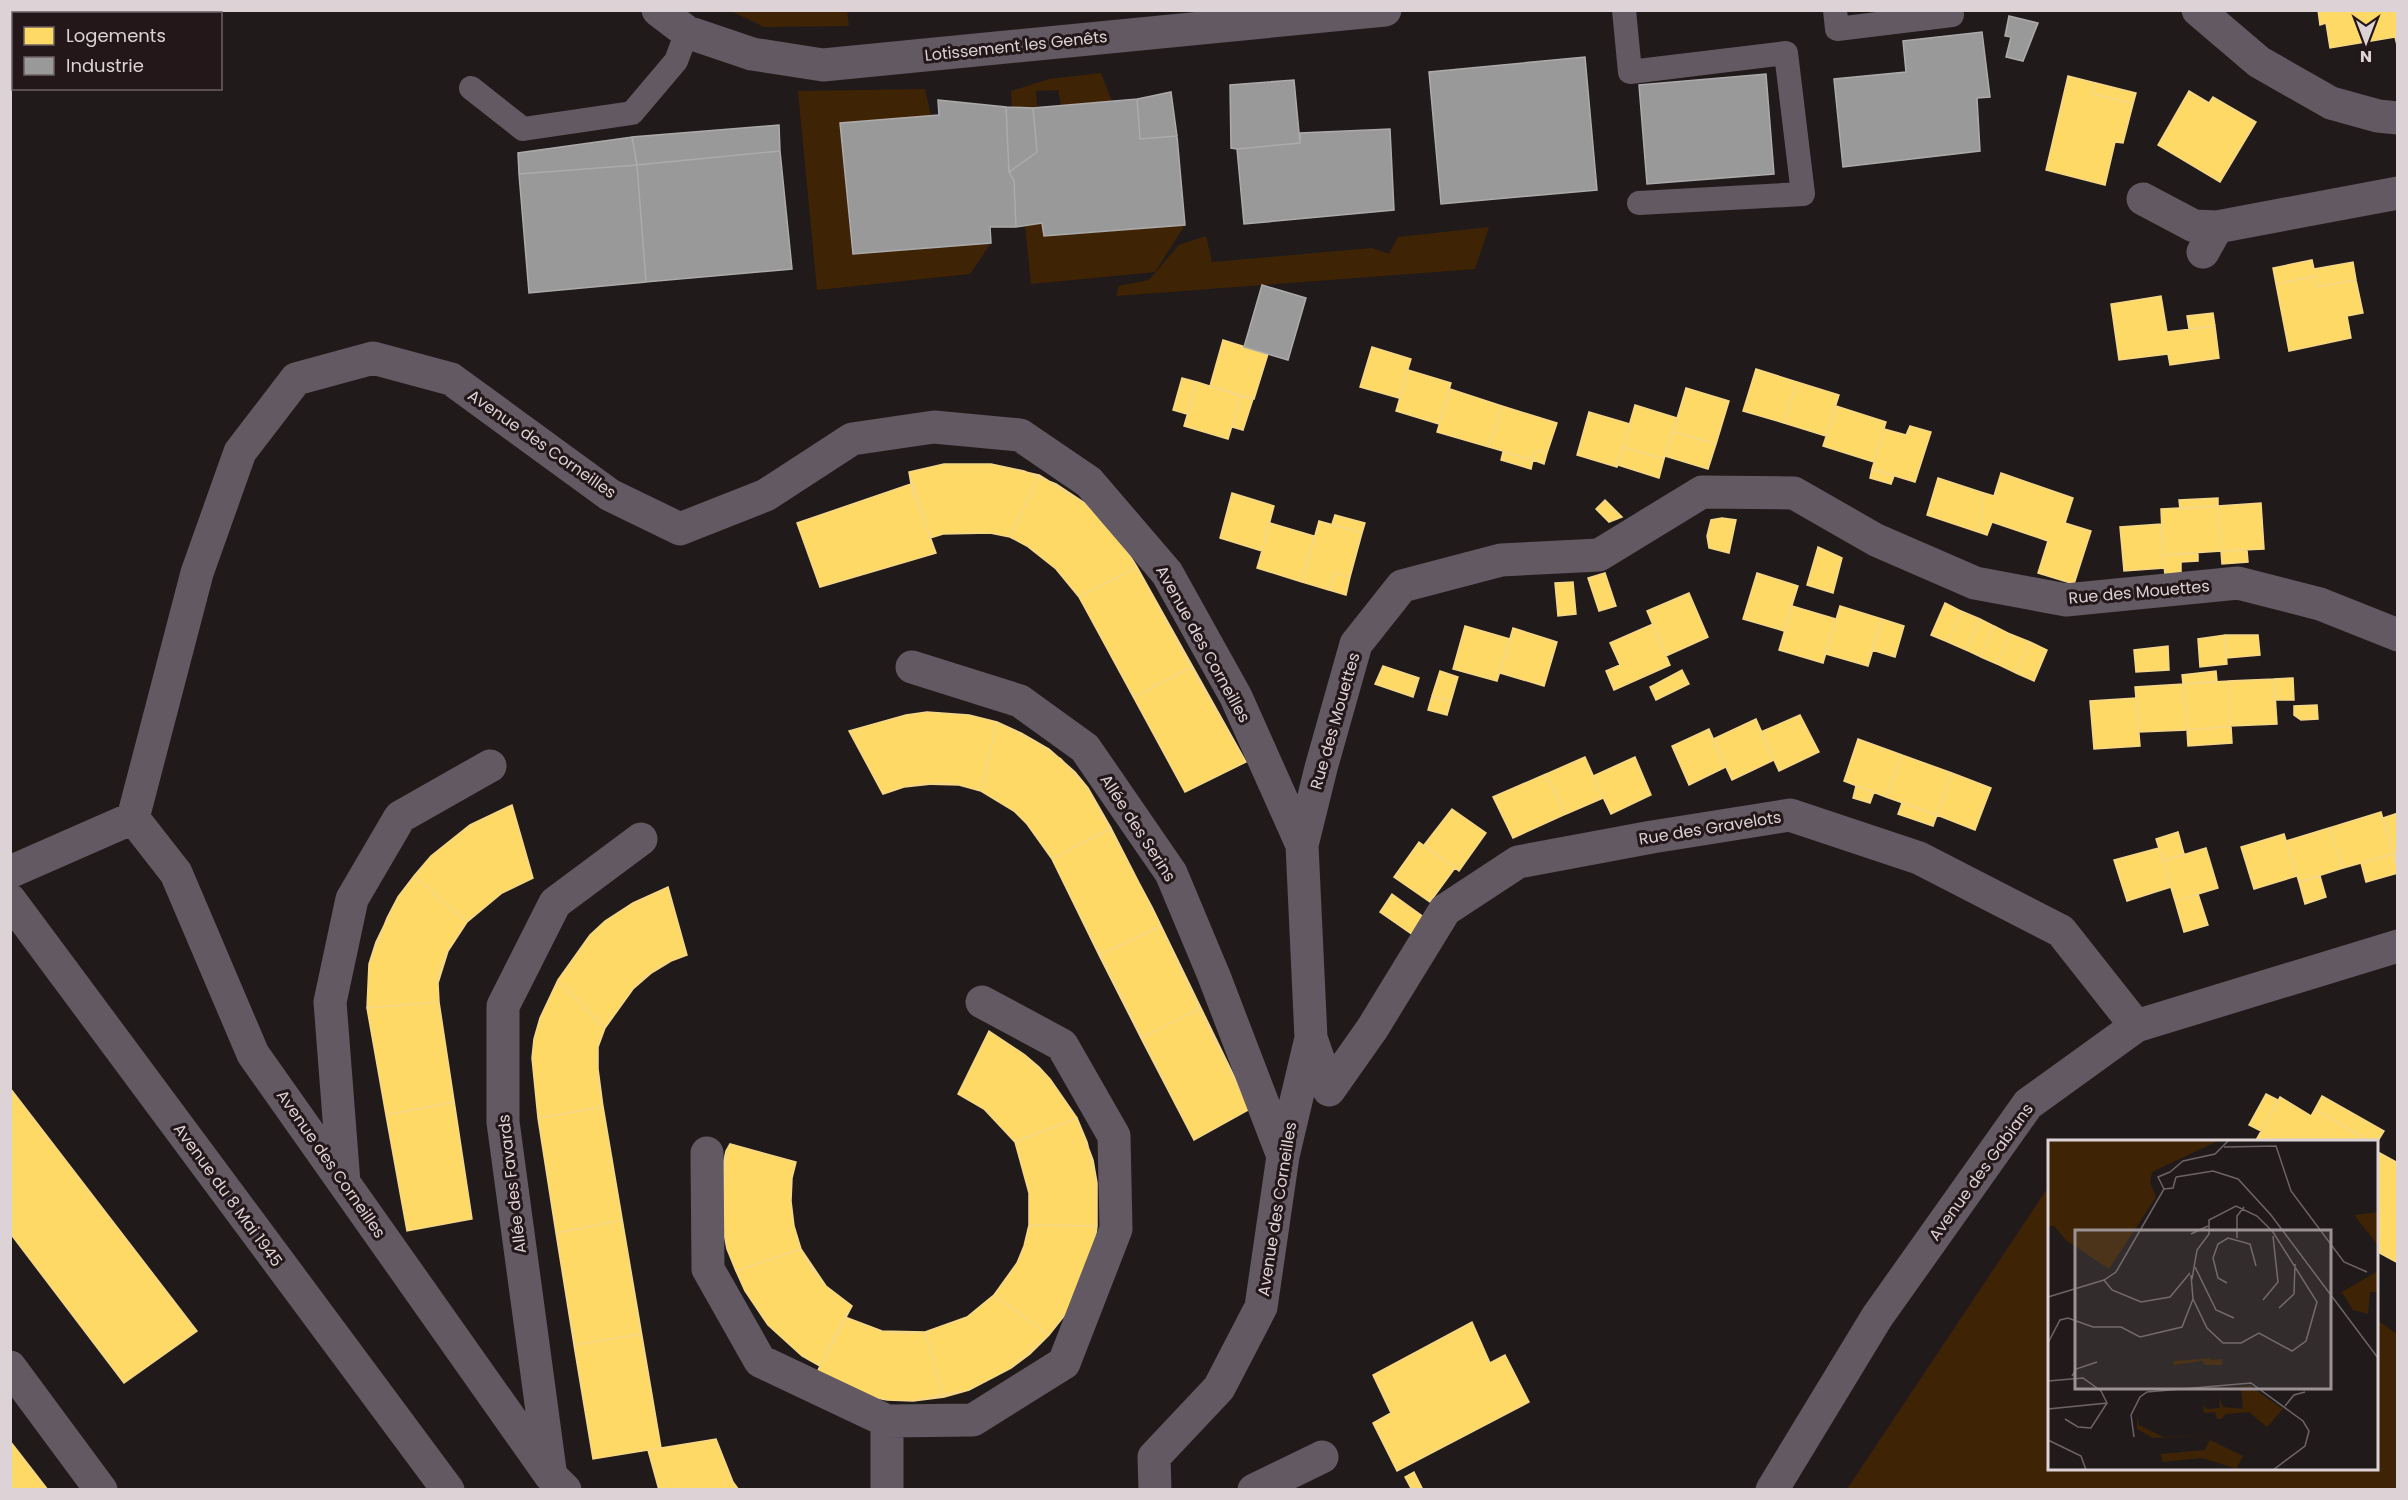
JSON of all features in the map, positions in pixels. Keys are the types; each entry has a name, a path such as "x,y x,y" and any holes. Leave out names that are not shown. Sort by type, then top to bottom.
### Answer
{"street":[{"name":"Lotissement les Genêts","path":"658,10 687,32 752,54 823,65 1278,16 1385,10"},
{"path":"2198,10 2259,62 2331,103 2378,117 2397,118"},
{"path":"2142,199 2194,226 2210,239 2397,193"},
{"name":"Avenue des Corneilles","path":"558,1482 253,1054 176,873 134,818 197,573 240,452 296,379 374,358 451,379 610,495 680,529 766,495 852,439 934,427 1020,435 1089,482 1167,573 1236,697 1302,845"},
{"name":"Rue des Mouettes","path":"1329,1090 1311,1038 1302,845 1320,768 1356,644 1402,586 1501,560 1599,555 1702,492 1794,493 1876,540 1975,583 2066,600 2238,583 2320,604 2397,635"},
{"name":"Allée des Serins","path":"912,667 1020,701 1085,748 1171,873 1214,976 1283,1156"},
{"path":"344,1184 330,1002 352,898 400,817 490,766"},
{"name":"Rue des Gravelots","path":"1329,1090 1372,1029 1445,910 1518,862 1652,837 1790,815 1919,858 2061,931 2136,1026"},
{"path":"10,872 134,818"},
{"name":"Allée des Favards","path":"558,1482 503,1122 503,1006 555,903 641,838"},
{"name":"Avenue du 8 Mai 1945","path":"10,900 448,1490"},
{"name":"Avenue des Gabians","path":"1772,1490 1877,1317 2028,1104 2136,1026 2397,946"},
{"path":"707,1154 708,1269 760,1361 887,1421 973,1420 1064,1363 1116,1229 1114,1136 1062,1045 982,1002"},
{"name":"Avenue des Corneilles","path":"1155,1490 1154,1457 1219,1388 1261,1307 1283,1156 1311,1038"},
{"path":"10,1367 101,1490"},
{"path":"887,1421 887,1490"},
{"path":"1254,1490 1322,1457"}],"lane":[{"path":"1624,10 1630,72 1786,53 1803,194 1639,203"},
{"path":"1834,10 1837,29 1952,15"},
{"path":"471,88 523,129 632,113 676,61 687,32"}],"shaded area":[{"path":"731,11 847,11 849,26 764,27"},
{"path":"1101,73 1112,101 1061,105 1058,90 1036,91 1037,108 1012,107 1011,91 1049,79"},
{"path":"925,89 931,116 840,124 852,253 991,243 970,274 817,290 798,91"},
{"path":"1042,223 1045,236 1185,225 1155,272 1031,284 1025,225"},
{"path":"1489,227 1475,269 1116,296 1119,286 1149,280 1179,245 1206,236 1212,262 1372,248 1389,254 1398,237"},
{"path":"2048,1188 2048,1470 2378,1470 2378,1321 2397,1334 2397,1489 1847,1489"}],"building: Logements":[{"path":"2318,10 2398,10 2398,49 2395,37 2330,48 2326,23 2320,25"},
{"path":"2068,76 2096,83 2093,94 2133,104 2123,143 2115,142 2105,185 2046,170"},
{"path":"2096,83 2136,93 2133,104 2093,94"},
{"path":"2189,91 2209,103 2213,97 2256,122 2220,182 2158,145"},
{"path":"2312,260 2314,269 2353,262 2356,280 2317,287 2314,276 2276,284 2273,268"},
{"path":"2314,276 2317,287 2356,280 2363,313 2347,316 2351,338 2289,351 2276,284"},
{"path":"2161,296 2167,332 2215,326 2219,358 2170,365 2168,354 2119,360 2111,304"},
{"path":"2213,313 2215,326 2189,329 2187,316"},
{"path":"1223,340 1268,354 1254,399 1210,386"},
{"path":"1372,347 1411,359 1399,398 1360,387"},
{"path":"1756,369 1797,382 1784,423 1743,411"},
{"path":"1408,370 1451,383 1439,424 1396,411"},
{"path":"1182,378 1197,382 1187,414 1173,410"},
{"path":"1197,382 1241,396 1228,439 1184,426"},
{"path":"1797,382 1839,395 1826,436 1784,423"},
{"path":"1686,388 1729,401 1716,444 1673,432"},
{"path":"1450,389 1502,406 1489,447 1437,432"},
{"path":"1241,396 1253,399 1243,430 1232,427"},
{"path":"1635,405 1677,418 1664,459 1623,447"},
{"path":"1502,406 1557,423 1547,453 1536,450 1533,460 1489,447"},
{"path":"1836,406 1886,422 1874,462 1823,446"},
{"path":"1589,412 1630,424 1617,467 1577,455"},
{"path":"1910,426 1931,432 1915,482 1872,469 1884,429 1906,435"},
{"path":"1673,432 1716,444 1708,469 1665,456"},
{"path":"1623,447 1664,459 1659,478 1618,465"},
{"path":"1536,450 1547,453 1544,464 1533,460"},
{"path":"1503,452 1533,460 1531,469 1501,460"},
{"path":"944,464 991,464 1024,471 1056,484 1088,505 1121,541 1137,567 1246,762 1185,792 1079,597 1056,569 1027,546 1010,537 990,533 943,534 930,538 936,553 820,587 797,523 911,484 909,472"},
{"path":"944,464 991,464 1039,475 1010,537 990,533 962,533 943,534 930,538 909,472"},
{"path":"1872,469 1894,476 1891,484 1870,478"},
{"path":"2001,473 2073,498 2065,523 2091,531 2074,584 2038,573 2048,541 1992,522 1987,535 1981,533 1984,493 1994,496"},
{"path":"1039,475 1088,505 1121,541 1137,567 1079,597 1056,569 1027,546 1010,537"},
{"path":"1938,478 1984,493 1981,533 1927,515"},
{"path":"911,484 936,553 820,587 797,523"},
{"path":"1232,493 1274,506 1262,551 1220,538"},
{"path":"2218,498 2218,506 2180,509 2179,500"},
{"path":"1605,500 1622,517 1609,522 1596,509"},
{"path":"2261,503 2264,549 2221,551 2218,506"},
{"path":"2218,506 2221,551 2163,555 2161,509"},
{"path":"1335,515 1365,523 1362,533 1332,524"},
{"path":"1722,518 1736,520 1729,553 1709,548 1707,536 1711,520"},
{"path":"1319,521 1362,533 1350,577 1334,573 1329,590 1302,582"},
{"path":"1270,523 1314,536 1302,582 1257,568"},
{"path":"2161,524 2164,568 2124,571 2120,527"},
{"path":"1818,547 1842,558 1833,593 1807,585"},
{"path":"2247,550 2248,562 2222,564 2221,551"},
{"path":"2198,553 2198,561 2181,562 2181,575 2165,575 2163,555"},
{"path":"1137,567 1191,667 1134,697 1079,597"},
{"path":"1334,573 1350,577 1346,595 1329,590"},
{"path":"1605,573 1616,606 1599,611 1588,578"},
{"path":"1757,573 1798,586 1784,631 1743,619"},
{"path":"1573,582 1576,614 1558,616 1555,583"},
{"path":"1689,593 1708,637 1666,656 1647,611"},
{"path":"1945,603 1961,611 1948,642 1931,635"},
{"path":"1792,606 1836,619 1823,663 1779,650"},
{"path":"1840,606 1882,619 1868,666 1826,654"},
{"path":"1961,611 1980,619 1966,650 1948,642"},
{"path":"1882,619 1904,626 1895,657 1872,650"},
{"path":"1980,619 1994,626 1981,657 1966,650"},
{"path":"1653,624 1670,665 1614,690 1606,671 1620,665 1610,643"},
{"path":"1465,626 1510,639 1497,681 1453,669"},
{"path":"1994,626 2010,634 1997,664 1981,657"},
{"path":"1513,628 1557,642 1544,686 1500,673"},
{"path":"2010,634 2030,642 2016,673 1997,664"},
{"path":"2225,635 2227,664 2200,667 2198,639"},
{"path":"2225,635 2258,635 2260,655 2227,658"},
{"path":"2030,642 2047,650 2034,681 2016,673"},
{"path":"2168,646 2169,670 2136,672 2134,650"},
{"path":"1383,666 1419,678 1413,697 1375,684"},
{"path":"1191,667 1246,762 1185,792 1134,697"},
{"path":"1682,670 1689,684 1656,700 1650,687"},
{"path":"1440,671 1458,677 1451,701 1432,696"},
{"path":"2216,671 2217,681 2183,684 2182,675"},
{"path":"2293,678 2294,700 2276,700 2274,679"},
{"path":"2274,679 2277,724 2231,726 2228,681"},
{"path":"2228,681 2231,726 2187,730 2183,684"},
{"path":"2183,684 2187,730 2139,732 2135,687"},
{"path":"1432,696 1451,701 1447,715 1428,710"},
{"path":"2136,698 2140,746 2094,749 2090,701"},
{"path":"2317,705 2318,719 2301,720 2294,715 2294,706"},
{"path":"927,712 969,715 997,722 1049,749 1075,772 1088,788 1152,907 1250,1109 1194,1140 1052,859 1027,824 1014,811 981,791 959,785 923,784 883,794 849,731 906,715"},
{"path":"927,712 969,715 997,722 981,791 941,783 904,787 883,794 849,731 906,715"},
{"path":"1800,715 1819,752 1779,771 1761,732"},
{"path":"1756,719 1774,760 1732,780 1713,739"},
{"path":"997,722 1035,741 1061,759 1088,788 1111,828 1052,859 1027,824 1014,811 981,791"},
{"path":"2231,726 2232,743 2188,746 2187,730"},
{"path":"1709,729 1726,767 1689,785 1672,746"},
{"path":"1858,739 1902,755 1886,797 1844,781"},
{"path":"1902,755 1952,773 1937,815 1886,797"},
{"path":"1585,757 1603,798 1566,814 1546,774"},
{"path":"1635,757 1651,795 1611,814 1593,776"},
{"path":"1952,773 1991,788 1975,830 1937,815"},
{"path":"1546,774 1566,814 1513,838 1493,797"},
{"path":"1856,786 1874,792 1870,803 1853,798"},
{"path":"1902,803 1937,815 1933,826 1898,814"},
{"path":"512,805 533,878 502,893 467,922 448,951 438,983 472,1219 407,1231 367,1008 369,964 398,897 431,856 470,825"},
{"path":"512,805 533,878 502,893 467,922 414,876 431,856 470,825"},
{"path":"1452,809 1486,833 1459,871 1424,845"},
{"path":"2381,812 2393,854 2343,868 2329,828"},
{"path":"2398,813 2398,860 2396,861 2383,818"},
{"path":"1111,828 1161,926 1099,955 1052,859"},
{"path":"2329,828 2343,868 2299,882 2286,841"},
{"path":"2178,832 2184,854 2163,861 2156,839"},
{"path":"2284,834 2297,876 2254,889 2241,847"},
{"path":"1419,842 1455,868 1430,902 1394,877"},
{"path":"2159,848 2171,887 2127,901 2114,860"},
{"path":"2206,848 2218,888 2175,901 2163,861"},
{"path":"2393,854 2398,873 2366,882 2361,863"},
{"path":"414,876 467,922 448,951 441,967 438,983 439,1002 367,1008 369,964 376,942 398,897"},
{"path":"2320,876 2326,897 2305,904 2299,882"},
{"path":"668,887 687,955 656,969 633,989 605,1028 598,1047 598,1077 661,1448 716,1439 733,1482 739,1490 659,1490 648,1450 593,1459 538,1118 532,1058 534,1039 540,1018 558,980 590,935 605,921 633,903"},
{"path":"668,887 687,955 671,961 643,978 605,1028 558,980 590,935 605,921 633,903"},
{"path":"1392,894 1425,918 1413,935 1380,912"},
{"path":"2198,894 2208,925 2184,932 2175,901"},
{"path":"1161,926 1199,1009 1141,1038 1099,955"},
{"path":"558,980 605,1028 598,1047 597,1061 603,1107 538,1118 532,1058 534,1039 540,1018"},
{"path":"439,1002 454,1102 386,1115 367,1008"},
{"path":"1199,1009 1250,1109 1194,1140 1141,1038"},
{"path":"989,1031 1025,1055 1050,1079 1077,1118 1087,1142 1097,1183 1097,1226 1094,1249 1077,1293 1064,1316 1030,1354 1011,1368 969,1390 913,1401 887,1400 850,1393 814,1378 820,1366 802,1356 768,1325 745,1291 727,1249 721,1218 726,1151 730,1144 796,1162 792,1178 791,1201 794,1226 801,1249 812,1269 826,1286 852,1306 845,1317 882,1331 903,1333 925,1332 967,1317 994,1295 1017,1263 1029,1225 1029,1193 1015,1142 984,1109 958,1094"},
{"path":"989,1031 1039,1067 1077,1118 1015,1142 984,1109 958,1094"},
{"path":"10,1088 197,1331 124,1383 10,1233"},
{"path":"2266,1094 2278,1100 2261,1131 2249,1125"},
{"path":"2322,1096 2384,1131 2378,1141 2368,1140 2315,1109"},
{"path":"2280,1097 2311,1116 2315,1109 2368,1140 2256,1140"},
{"path":"454,1102 472,1219 407,1231 386,1115"},
{"path":"603,1107 622,1220 556,1233 538,1118"},
{"path":"1077,1118 1093,1160 1097,1183 1097,1226 1029,1225 1029,1193 1015,1142"},
{"path":"730,1144 796,1162 792,1178 791,1201 794,1226 801,1249 736,1271 727,1249 721,1218 723,1165"},
{"path":"2378,1152 2398,1163 2398,1263 2378,1252"},
{"path":"622,1220 641,1334 574,1345 556,1233"},
{"path":"1029,1225 1097,1226 1094,1249 1077,1293 1064,1316 1049,1335 994,1295 1017,1263"},
{"path":"801,1249 826,1286 852,1306 820,1366 802,1356 768,1325 745,1291 736,1271"},
{"path":"994,1295 1049,1335 1011,1368 969,1390 944,1397 925,1332 967,1317"},
{"path":"845,1317 882,1331 925,1332 944,1397 913,1401 887,1400 850,1393 814,1378"},
{"path":"1472,1322 1490,1363 1505,1355 1529,1402 1397,1471 1373,1423 1391,1413 1373,1375"},
{"path":"641,1334 661,1448 593,1459 574,1345"},
{"path":"716,1439 733,1482 739,1490 659,1490 648,1450"},
{"path":"10,1441 48,1490 10,1490"},
{"path":"1414,1472 1423,1490 1412,1490 1405,1477"}],"building: Industrie":[{"path":"10,10 86,10 83,12 12,12 12,36 10,34"},
{"path":"2009,16 2038,23 2023,61 2006,57 2011,37 2005,36"},
{"path":"1982,32 1990,97 1977,98 1980,151 1843,167 1834,79 1906,72 1903,41"},
{"path":"1585,57 1597,190 1441,204 1429,72"},
{"path":"1766,74 1774,174 1647,184 1639,85"},
{"path":"1294,80 1300,143 1231,148 1230,85"},
{"path":"1171,92 1177,136 1140,139 1137,99"},
{"path":"1137,99 1140,139 1177,136 1185,225 1044,236 1042,223 1016,227 1014,181 1009,172 1037,152 1033,108"},
{"path":"938,100 1006,107 1009,172 1014,181 1016,227 990,227 991,243 853,254 840,123 939,115"},
{"path":"1006,107 1033,108 1037,152 1009,172"},
{"path":"779,125 780,151 637,165 632,137"},
{"path":"1390,129 1394,210 1244,224 1237,149 1300,143 1300,133"},
{"path":"632,137 637,165 519,174 518,153"},
{"path":"780,151 792,269 646,282 637,165"},
{"path":"637,165 646,282 529,293 519,174"},
{"path":"1262,285 1306,298 1288,360 1244,347"}]}
